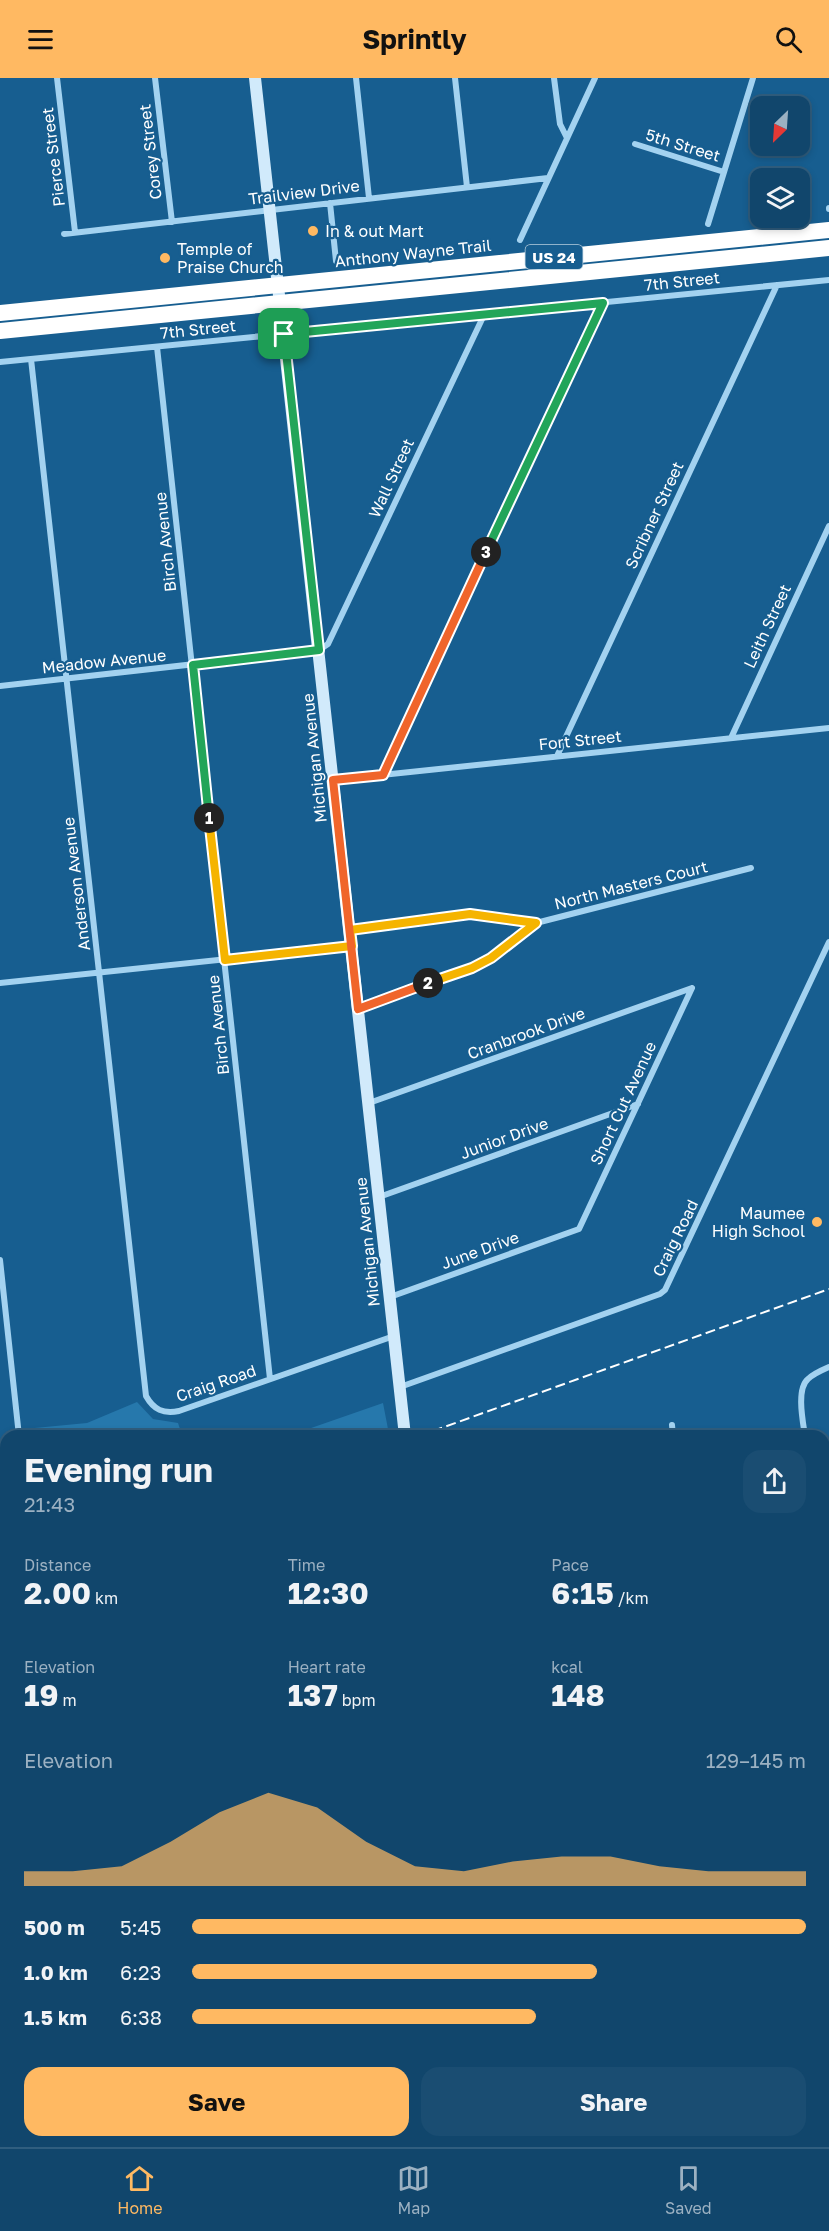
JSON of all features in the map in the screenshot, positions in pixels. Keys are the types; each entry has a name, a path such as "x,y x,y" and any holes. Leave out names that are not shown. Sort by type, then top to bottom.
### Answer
{"highway":[{"name":"Anthony Wayne Trail","path":"0,313 829,230"},
{"name":"US 24","path":"0,331 829,248"}],"street":[{"name":"Pierce Street","path":"57,78 75,232"},
{"name":"Corey Street","path":"155,78 172,222"},
{"name":"Michigan Avenue","path":"255,78 404,1430"},
{"path":"356,78 369,198"},
{"path":"455,78 467,188"},
{"path":"554,78 560,124 567,138"},
{"path":"520,240 595,78"},
{"path":"708,224 753,78"},
{"name":"5th Street","path":"635,144 724,172"},
{"name":"Trailview Drive","path":"63,234 548,178"},
{"path":"330,203 336,261"},
{"name":"7th Street","path":"0,362 829,279"},
{"name":"Scribner Street","path":"557,756 777,285"},
{"path":"383,775 603,303"},
{"name":"Wall Street","path":"319,650 328,644 484,315"},
{"name":"Birch Avenue","path":"157,346 270,1379"},
{"name":"Anderson Avenue","path":"31,359 146,1396 151,1404"},
{"name":"Leith Street","path":"731,738 829,526"},
{"name":"Meadow Avenue","path":"0,686 319,650"},
{"name":"Fort Street","path":"333,780 829,728"},
{"name":"North Masters Court","path":"358,1009 472,968 491,958 536,923 751,868"},
{"path":"350,930 470,914 536,923"},
{"name":"Craig Road","path":"400,1387 660,1294 665,1290 829,942"},
{"path":"0,983 352,946"},
{"name":"Cranbrook Drive","path":"369,1103 692,988"},
{"name":"Short Cut Avenue","path":"579,1229 692,988"},
{"name":"Junior Drive","path":"379,1197 638,1104"},
{"name":"June Drive","path":"389,1297 579,1229"},
{"path":"0,1260 18,1430"},
{"name":"Craig Road","path":"151,1404 165,1412 179,1412 394,1336"},
{"path":"804,1430 802,1412 806,1380 829,1368"},
{"path":"672,1425 672,1430"}],"shaded area":[{"path":"137,1402 153,1419 178,1423 180,1430 24,1429 87,1423"},
{"path":"383,1403 388,1429 385,1430 305,1430"}],"railway":[{"path":"436,1430 829,1289"}],"place":[{"name":"In & out Mart","path":"313,231"},
{"name":"Temple of Praise Church","path":"165,258"},
{"name":"Maumee High School","path":"817,1222"}],"route":[{"path":"284,334 319,650 193,665 225,960 352,946 350,930 459,914 484,914 536,923 491,958 472,968 358,1009 350,930 333,780 383,775 603,303 284,334"}]}
